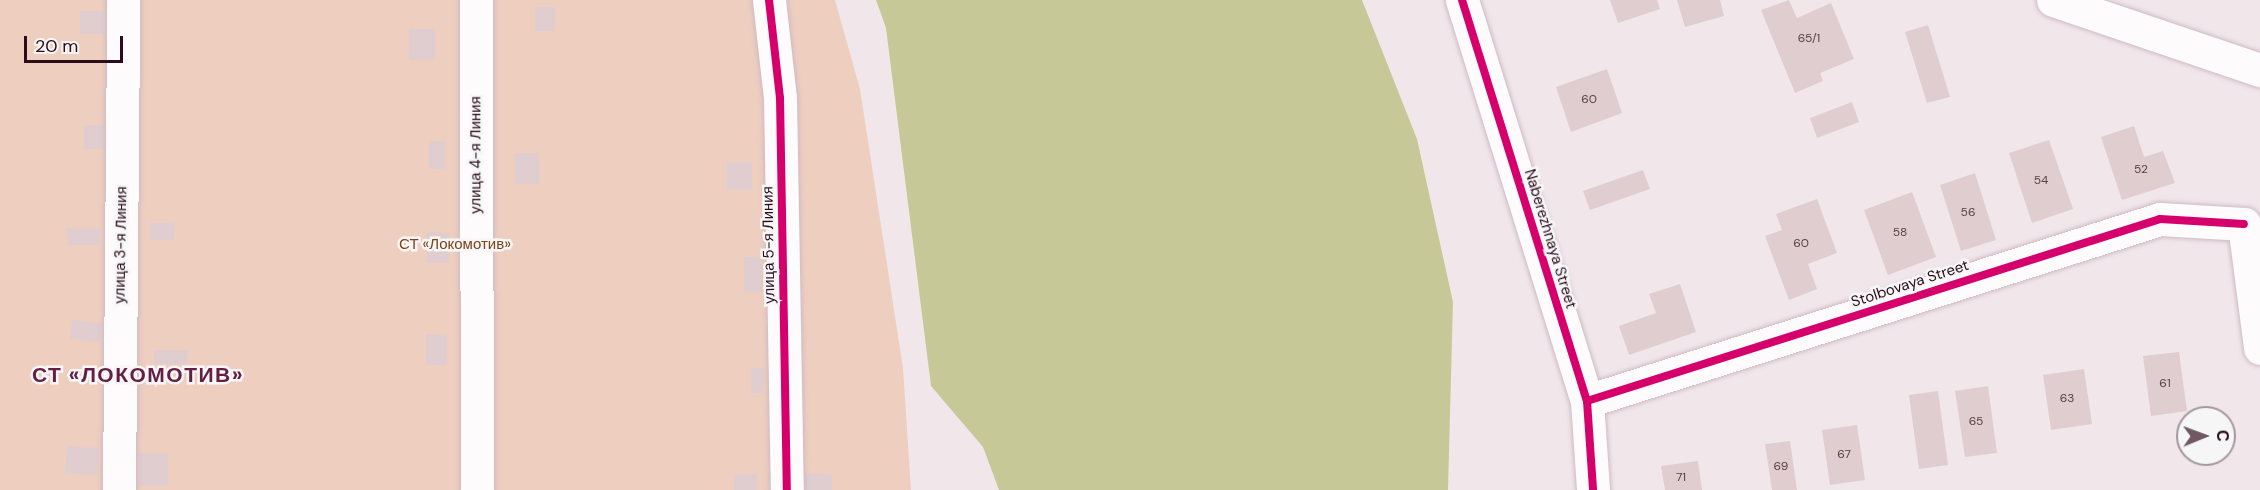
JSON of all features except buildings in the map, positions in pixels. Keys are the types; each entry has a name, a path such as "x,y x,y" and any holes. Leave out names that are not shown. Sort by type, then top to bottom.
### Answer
{"street":[{"name":"улица 3-я Линия","path":"119,490 123,0"},
{"name":"улица 4-я Линия","path":"476,0 477,490"},
{"name":"улица 5-я Линия","path":"769,0 780,98 787,490"},
{"name":"Naberezhnaya Street","path":"1461,0 1587,401 1593,490"},
{"path":"2053,0 2260,70"},
{"name":"Stolbovaya Street","path":"1587,401 2160,219 2252,217"},
{"path":"2252,217 2260,348"}],"green space":[{"name":"СТ «Локомотив»","path":"0,0 835,0 860,89 903,368 911,490 0,490"}],"shaded area":[{"path":"876,0 1362,0 1417,139 1453,302 1448,490 999,490 983,447 931,386 886,28"}],"cycle path":[{"path":"769,0 780,98 787,490"},
{"path":"1462,0 1587,401 1593,490"},
{"path":"1587,401 2160,219 2244,224"}],"district":[{"name":"СТ «ЛОКОМОТИВ»","path":"138,375"}]}
